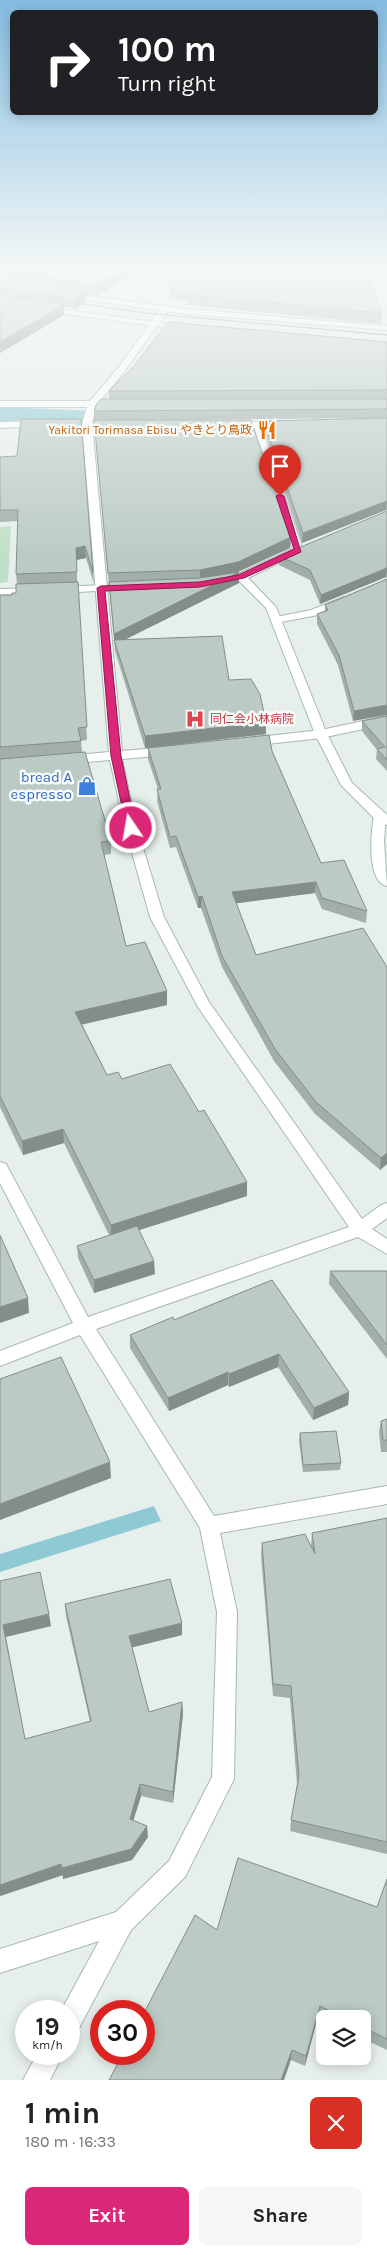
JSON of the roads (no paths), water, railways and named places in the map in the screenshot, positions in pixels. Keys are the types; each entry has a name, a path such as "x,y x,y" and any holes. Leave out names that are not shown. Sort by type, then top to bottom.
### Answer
{"street":[{"path":"123,367 92,404 88,424 116,756 131,828 157,917 203,1004 360,1230 387,1247"},
{"path":"0,404 112,404"},
{"path":"0,425 48,424"},
{"path":"226,425 293,424"},
{"path":"208,583 241,576 302,548 256,425"},
{"path":"241,576 271,606 321,734 347,785 383,818 376,846 382,874 387,882"},
{"path":"0,592 140,587"},
{"path":"276,620 314,613 350,598"},
{"path":"233,744 321,734 387,720"},
{"path":"58,761 184,749"},
{"path":"0,1168 84,1326 209,1526 227,1612 223,1778 176,1869 123,1922 80,2001"},
{"path":"0,1359 84,1326 360,1230 387,1209"},
{"path":"209,1526 387,1495"},
{"path":"0,1961 123,1922"},
{"path":"36,2080 44,2065"}],"water":[{"path":"387,406 387,417 0,422 0,407 98,411"},
{"path":"154,1506 161,1521 0,1572 0,1554"}],"place":[{"name":"Yakitori Torimasa Ebisu やきとり鳥政","path":"267,430"},
{"name":"同仁会小林病院","path":"195,719"},
{"name":"bread A espresso","path":"87,786"}]}
